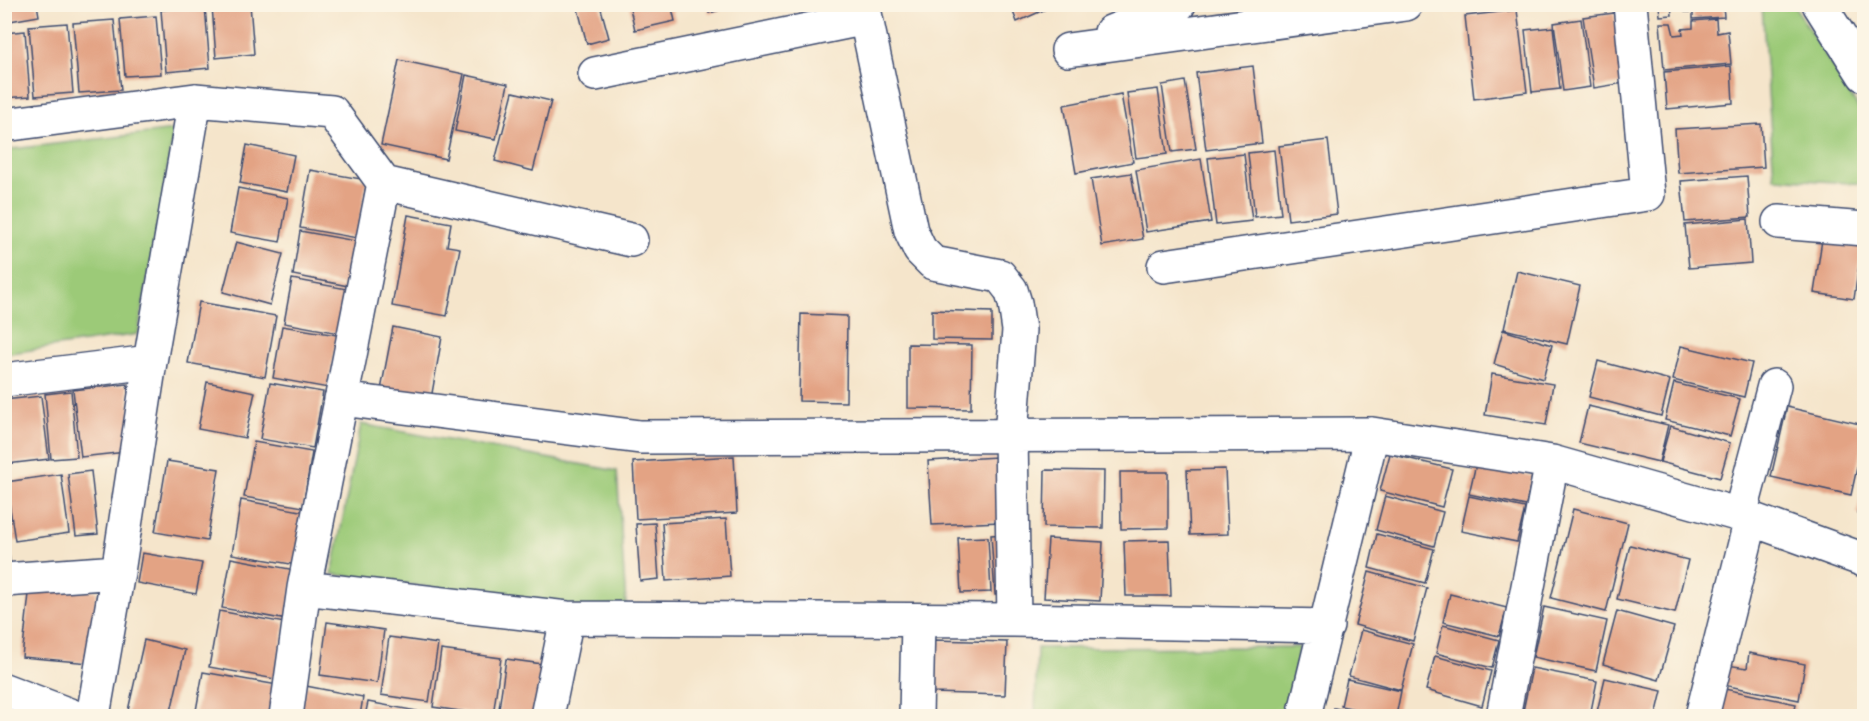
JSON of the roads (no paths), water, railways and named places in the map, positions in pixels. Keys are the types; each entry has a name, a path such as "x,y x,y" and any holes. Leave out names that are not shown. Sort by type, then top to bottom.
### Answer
{"street":[{"path":"1179,4 1068,50 1406,4"},
{"path":"1164,266 1648,194 1630,4"},
{"path":"1819,4 1864,75"},
{"path":"595,74 865,11 911,231 920,250 933,263 1000,276 1011,290 1015,303 1019,330 1011,435 1014,620"},
{"path":"4,125 195,100 332,112 384,183 631,240"},
{"path":"93,717 195,100"},
{"path":"286,717 304,588 384,183"},
{"path":"1779,222 1864,230"},
{"path":"4,380 150,363"},
{"path":"1702,717 1774,386"},
{"path":"341,399 640,437 1372,434 1552,462 1746,517 1864,560"},
{"path":"1304,717 1372,434"},
{"path":"1503,717 1552,462"},
{"path":"4,580 118,572"},
{"path":"304,588 567,618 1014,620 1327,626"},
{"path":"547,717 567,618"},
{"path":"916,717 918,621"},
{"path":"4,690 72,717"}]}
